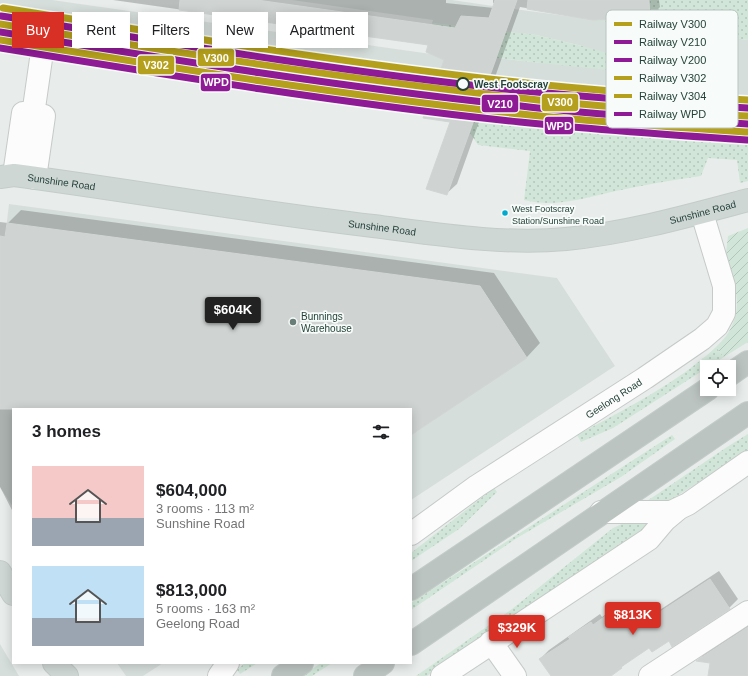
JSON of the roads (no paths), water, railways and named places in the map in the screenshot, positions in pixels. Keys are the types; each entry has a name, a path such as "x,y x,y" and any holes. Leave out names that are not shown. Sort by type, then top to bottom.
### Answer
{"highway":[{"path":"736,370 748,362"},
{"path":"412,588 700,394"},
{"path":"412,643 601,512 748,413"},
{"path":"282,676 300,664"},
{"path":"365,676 382,664"}],"main road":[{"name":"Sunshine Road","path":"12,174 296,217 466,237 528,240 565,239 619,232 702,213 748,200"},
{"path":"0,572 12,592"}],"street":[{"path":"12,174 23,113 38,116 41,59"},
{"name":"Geelong Road","path":"412,533 477,486 644,378 702,339 717,326 724,313 724,286 702,213"},
{"path":"601,512 664,514 676,510 688,504 748,462"},
{"path":"442,676 491,642 649,539 665,520 676,510"},
{"path":"650,676 748,612"},
{"path":"491,642 515,676"},
{"path":"219,676 227,664"}],"rail line":[{"name":"V304","path":"3,8 264,49 395,67 526,83 606,91"},
{"name":"V200","path":"1,16 394,76 525,91 606,98"},
{"name":"V300","path":"0,24 130,45 456,91 606,106"},
{"name":"V210","path":"0,32 195,63 391,91 606,114"},
{"name":"V302","path":"0,40 195,71 390,99 549,117 606,122"},
{"name":"WPD","path":"0,48 195,79 390,107 548,125 747,140"},
{"name":"V304","path":"738,99 748,100"},
{"name":"V200","path":"738,107 748,108"},
{"name":"V300","path":"738,115 748,116"},
{"name":"V210","path":"738,123 748,124"},
{"name":"V302","path":"690,128 747,132"}],"place":[{"name":"West Footscray","path":"463,84"},
{"name":"West Footscray Station/Sunshine Road","path":"505,213"},
{"name":"Bunnings Warehouse","path":"293,322"}]}
